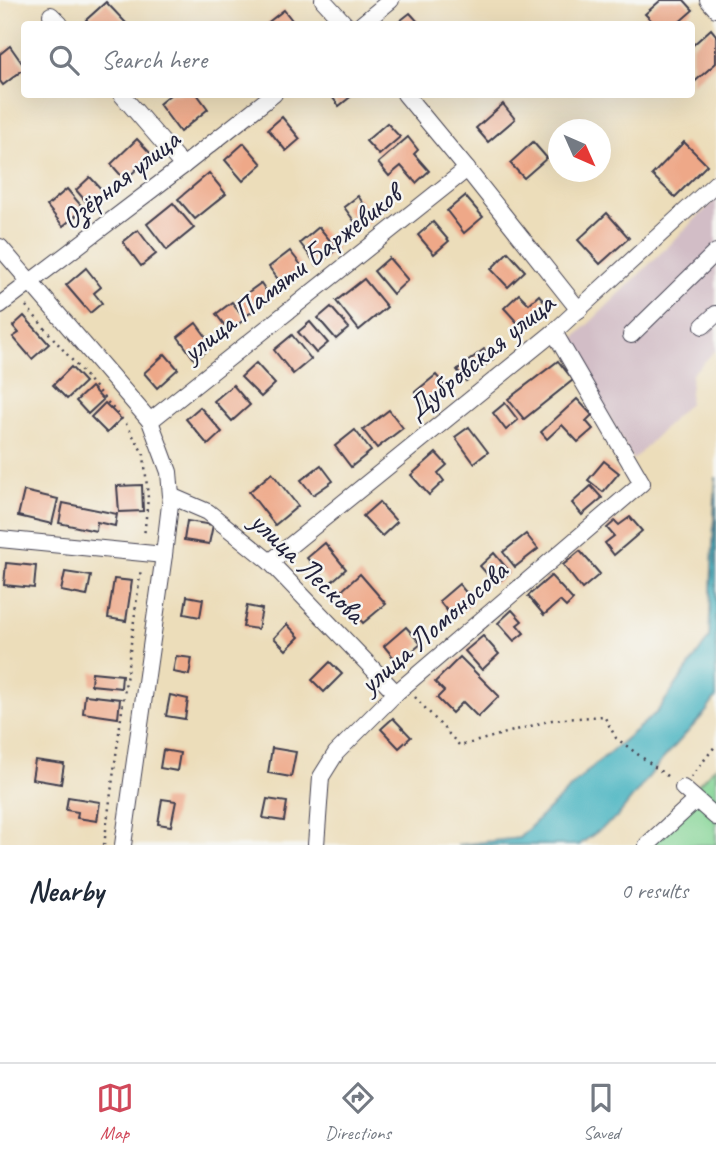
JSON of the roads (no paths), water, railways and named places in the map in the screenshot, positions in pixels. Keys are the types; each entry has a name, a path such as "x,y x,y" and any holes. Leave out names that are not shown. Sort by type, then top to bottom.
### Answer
{"street":[{"path":"323,0 342,21"},
{"path":"366,21 391,0"},
{"path":"708,0 716,9"},
{"path":"124,98 183,166"},
{"name":"Озёрная улица","path":"0,305 269,98"},
{"path":"408,98 579,310"},
{"name":"улица Памяти Баржевиков","path":"150,421 467,169"},
{"name":"Дубровская улица","path":"270,562 554,332 716,183"},
{"path":"0,247 150,421 169,472 171,496 164,555 123,845"},
{"path":"631,335 716,251"},
{"path":"703,326 716,314"},
{"name":"улица Ломоносова","path":"316,845 321,777 336,753 396,693 642,483 554,332"},
{"name":"улица Лескова","path":"171,496 208,512 270,562 396,693"},
{"path":"0,539 164,555"},
{"path":"677,784 716,817"},
{"path":"647,845 696,800"}],"water":[{"path":"716,477 716,697 706,712 663,759 617,817 579,845 457,845 519,838 589,770 657,712 709,638"}]}
